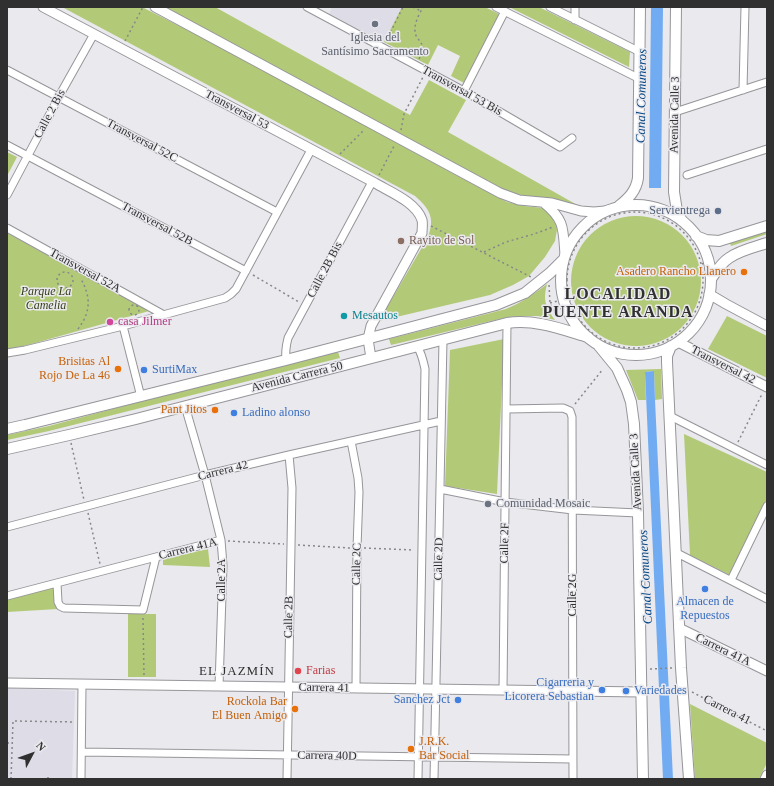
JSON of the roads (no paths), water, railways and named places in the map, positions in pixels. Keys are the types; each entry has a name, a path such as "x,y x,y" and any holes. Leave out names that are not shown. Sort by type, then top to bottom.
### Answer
{"main road":[{"path":"617,207 632,193 638,178 640,7"},
{"name":"Avenida Calle 3","path":"676,7 674,192 677,211 682,221"},
{"path":"644,205 658,208 670,213 682,221 696,236 705,252 710,270 711,280 707,304 697,323 688,333 674,344 661,351 650,354 634,355 617,352 597,344 580,329 567,310 561,280 561,270 564,257 571,241 580,229 592,218 617,207 644,205"},
{"path":"696,236 706,240 719,241 767,226"},
{"path":"711,280 728,258 737,253 767,243"},
{"name":"Avenida Carrera 50","path":"7,429 286,360 496,305 525,293 539,282 564,257"},
{"name":"Avenida Carrera 50","path":"7,449 136,419 417,346 508,324 532,322 545,324 588,337"},
{"name":"Avenida Calle 3","path":"597,344 617,368 631,402 634,424 638,513 643,779"},
{"path":"674,344 667,356 667,362 680,668 688,779"}],"street":[{"name":"Transversal 53","path":"44,7 407,201 426,223 422,233 376,315 371,326 368,339"},
{"path":"156,7 500,193 519,200 543,202 587,212 605,211"},
{"name":"Transversal 53 Bis","path":"307,7 464,91 560,147 572,138"},
{"path":"496,7 640,79"},
{"path":"550,7 640,52"},
{"path":"575,7 575,20"},
{"path":"743,90 745,7"},
{"path":"464,91 505,11"},
{"name":"Calle 2 Bis","path":"7,195 94,34"},
{"name":"Transversal 52C","path":"7,70 277,212"},
{"path":"675,112 767,82"},
{"name":"Transversal 52B","path":"7,145 246,271"},
{"path":"7,353 123,326 225,298 231,294 236,289 246,271 311,150"},
{"path":"687,174 767,150"},
{"name":"Calle 2B Bis","path":"286,360 285,353 288,338 373,183"},
{"path":"543,202 555,212 560,220 563,233 564,257"},
{"name":"Transversal 52A","path":"7,228 164,315"},
{"path":"709,294 767,326"},
{"name":"Calle 2F","path":"503,690 508,324"},
{"path":"123,326 141,396"},
{"path":"368,339 371,358"},
{"name":"Calle 2D","path":"434,779 443,340"},
{"name":"Transversal 42","path":"674,344 766,387"},
{"name":"Calle 2D","path":"417,346 423,358 425,369 418,779"},
{"name":"Calle 2A","path":"185,406 205,475 221,540 223,565 219,686"},
{"name":"Calle 2G","path":"507,409 563,408 570,411 572,417 573,779"},
{"path":"670,416 767,465"},
{"name":"Carrera 42","path":"7,527 205,475 441,421"},
{"name":"Calle 2C","path":"351,441 359,492 356,688"},
{"name":"Calle 2B","path":"287,779 292,488 289,455"},
{"path":"440,489 506,502 572,510 638,513"},
{"path":"731,580 767,506"},
{"name":"Carrera 41A","path":"7,596 221,540"},
{"path":"675,552 767,599"},
{"path":"57,583 58,602 60,606 64,608 143,610 156,557"},
{"name":"Carrera 41A","path":"679,628 767,671"},
{"name":"Carrera 41","path":"7,683 642,692"},
{"path":"82,684 82,779"},
{"name":"Carrera 40D","path":"82,752 573,759"}],"water":[{"path":"651,7 663,7 661,188 649,188"},
{"path":"654,371 673,779 663,779 645,372"}],"place":[{"name":"Iglesia del Santísimo Sacramento","path":"375,24"},
{"name":"Servientrega","path":"718,211"},
{"name":"Rayito de Sol","path":"401,241"},
{"name":"Asadero Rancho Llanero","path":"744,272"},
{"name":"Mesautos","path":"344,316"},
{"name":"casa Jilmer","path":"110,322"},
{"name":"Brisitas Al Rojo De La 46","path":"118,369"},
{"name":"SurtiMax","path":"144,370"},
{"name":"Pant Jitos","path":"215,410"},
{"name":"Ladino alonso","path":"234,413"},
{"name":"Comunidad Mosaic","path":"488,504"},
{"name":"Almacen de Repuestos","path":"705,589"},
{"name":"Farias","path":"298,671"},
{"name":"Cigarreria y Licorera Sebastian","path":"602,690"},
{"name":"Variedades","path":"626,691"},
{"name":"Sanchez Jct","path":"458,700"},
{"name":"Rockola Bar El Buen Amigo","path":"295,709"},
{"name":"J.R.K. Bar Social","path":"411,749"}],"district":[{"name":"LOCALIDAD PUENTE ARANDA","path":"618,304"},
{"name":"EL JAZMÍN","path":"237,672"}],"water label":[{"name":"Canal Comuneros","path":"642,96"},
{"name":"Canal Comuneros","path":"646,577"}],"park label":[{"name":"Parque La Camelia","path":"46,299"}]}
